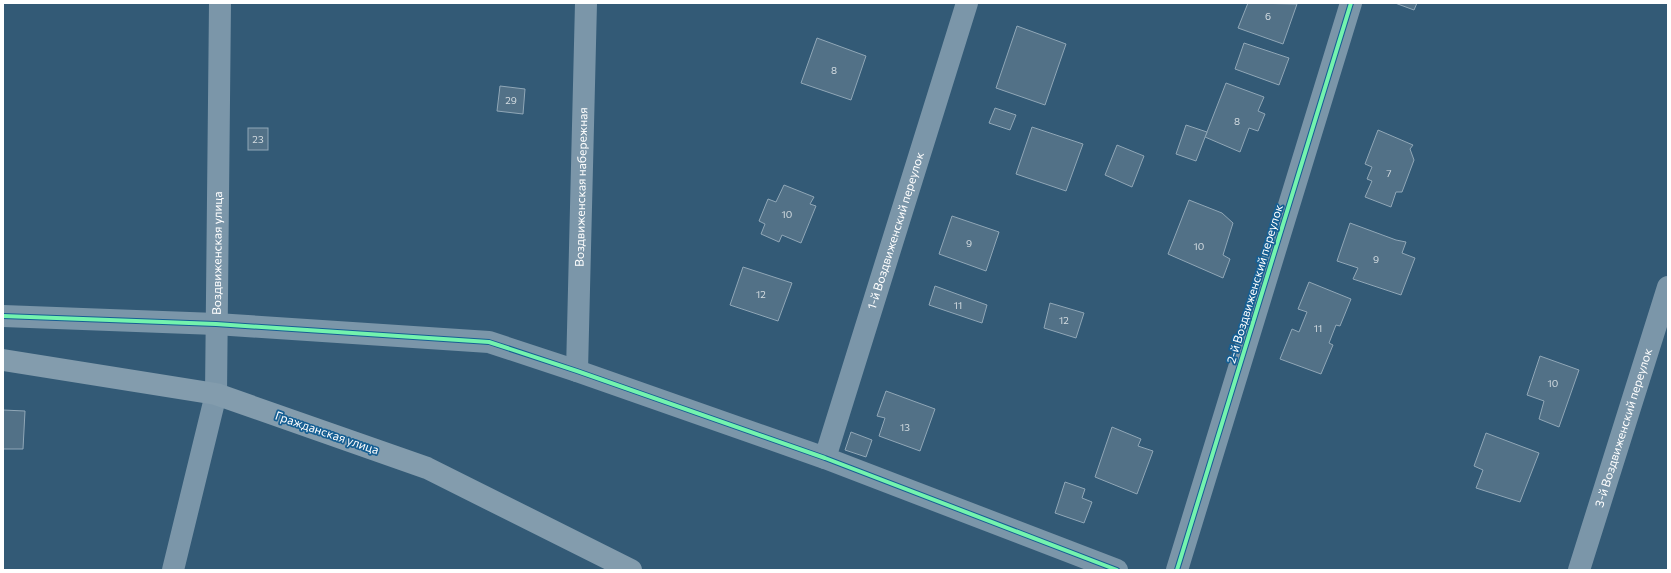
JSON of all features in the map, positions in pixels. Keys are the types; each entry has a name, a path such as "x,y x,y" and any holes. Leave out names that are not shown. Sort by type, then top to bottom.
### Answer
{"street":[{"name":"Воздвиженская улица","path":"172,570 216,394 220,3"},
{"name":"Воздвиженская набережная","path":"577,371 586,3"},
{"name":"1-й Воздвиженский переулок","path":"824,458 967,3"},
{"name":"2-й Воздвиженский переулок","path":"1177,570 1351,3"},
{"name":"3-й Воздвиженский переулок","path":"1580,570 1668,287"},
{"path":"3,316 216,324 489,342 577,371 824,458 1117,570"},
{"name":"Гражданская улица","path":"3,360 216,394 427,468 631,570"}],"building":[{"path":"1248,3 1297,4 1283,44 1238,28"},
{"path":"1395,3 1417,3 1414,10"},
{"path":"1017,26 1066,44 1045,105 996,88"},
{"path":"817,38 866,56 851,100 801,83"},
{"path":"1244,43 1289,58 1279,85 1235,69"},
{"path":"1226,83 1264,97 1258,111 1265,114 1258,131 1249,128 1240,152 1205,137"},
{"path":"500,86 525,89 523,114 497,111"},
{"path":"995,108 1016,115 1010,130 989,123"},
{"path":"1186,125 1207,132 1196,161 1176,154"},
{"path":"1032,127 1083,144 1066,191 1016,174"},
{"path":"248,128 268,128 268,150 248,150"},
{"path":"1378,130 1413,145 1410,149 1414,160 1402,192 1396,192 1391,207 1365,197 1372,181 1367,179 1372,167 1365,164"},
{"path":"1117,145 1144,156 1132,187 1105,175"},
{"path":"784,185 814,197 810,204 816,206 801,243 782,235 779,242 761,234 765,224 759,221 768,199 776,202"},
{"path":"1189,200 1222,213 1233,223 1223,255 1230,259 1223,278 1168,254"},
{"path":"952,216 999,232 986,271 939,254"},
{"path":"1350,223 1396,240 1406,242 1402,253 1415,258 1401,295 1353,279 1358,268 1337,261"},
{"path":"743,267 792,283 778,321 730,305"},
{"path":"1309,282 1351,299 1340,326 1336,325 1329,343 1333,345 1321,374 1280,359 1292,329 1299,332 1307,312 1298,309"},
{"path":"935,286 987,305 982,323 929,305"},
{"path":"1050,303 1084,313 1076,338 1044,328"},
{"path":"1540,356 1579,370 1559,427 1539,419 1544,401 1527,395"},
{"path":"886,391 935,409 920,451 879,436 885,418 877,416"},
{"path":"3,410 25,411 23,449 3,449"},
{"path":"1112,427 1141,439 1138,446 1153,451 1137,494 1095,477"},
{"path":"851,432 872,440 866,457 845,450"},
{"path":"1486,433 1539,453 1520,502 1476,488 1483,470 1474,466"},
{"path":"1065,482 1085,489 1082,498 1092,502 1084,523 1055,513"}],"cycle path":[{"path":"1177,570 1351,3"},
{"path":"3,316 216,324 489,342 577,371 825,458 1117,570"}]}
